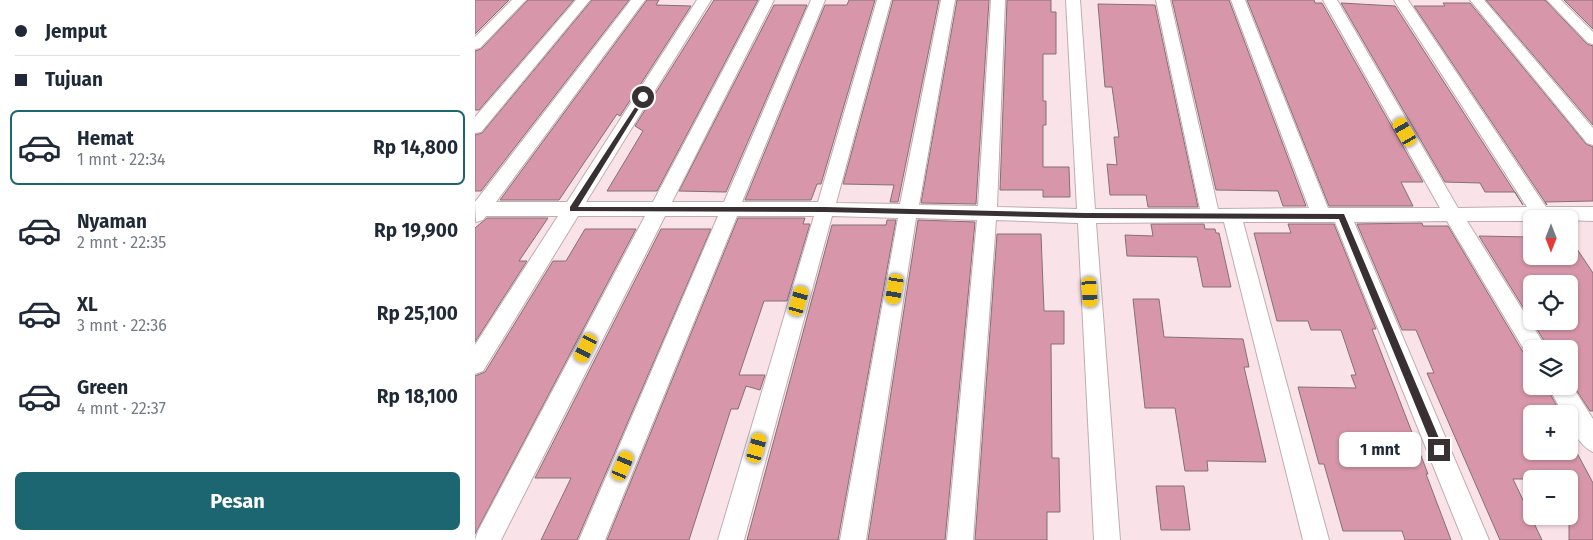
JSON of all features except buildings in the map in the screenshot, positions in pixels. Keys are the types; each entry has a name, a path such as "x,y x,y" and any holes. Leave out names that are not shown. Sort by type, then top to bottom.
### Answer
{"street":[{"path":"475,45 519,0"},
{"path":"475,128 583,0"},
{"path":"477,211 638,0"},
{"path":"475,364 704,0"},
{"path":"487,540 767,0"},
{"path":"592,540 818,0"},
{"path":"731,540 884,0"},
{"path":"853,540 908,212 948,0"},
{"path":"960,540 987,213 998,0"},
{"path":"1073,0 1085,216 1107,540"},
{"path":"1163,0 1220,214 1316,540"},
{"path":"1238,0 1476,540"},
{"path":"1330,0 1453,215 1530,340"},
{"path":"1401,0 1538,210"},
{"path":"1477,0 1593,138"},
{"path":"1554,0 1593,40"},
{"path":"477,211 825,209 1085,216 1523,214"},
{"path":"1578,217 1591,218"},
{"path":"1565,395 1593,440"}],"route":[{"path":"643,97 572,209 825,209 1085,216 1231,214 1342,216 1439,450"}]}
